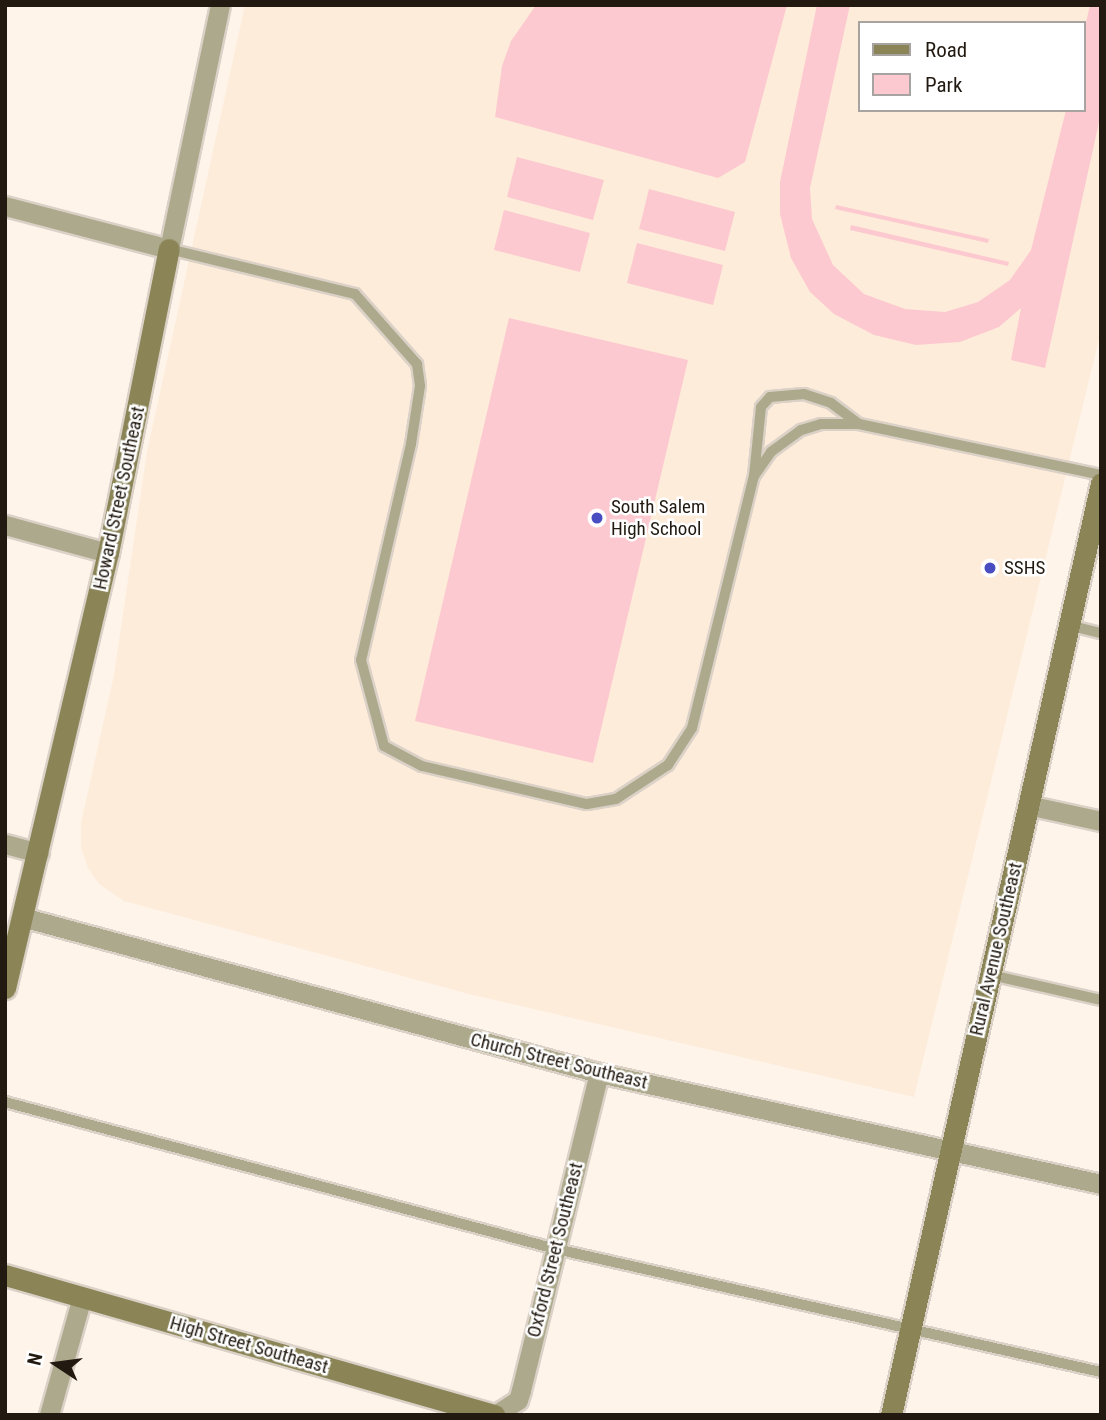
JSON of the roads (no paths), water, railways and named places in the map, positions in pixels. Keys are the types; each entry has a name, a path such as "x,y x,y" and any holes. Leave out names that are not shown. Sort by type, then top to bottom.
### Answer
{"street":[{"name":"Howard Street Southeast","path":"5,988 108,554 220,5"},
{"path":"5,206 169,249"},
{"name":"Rural Avenue Southeast","path":"891,1415 1101,482"},
{"path":"5,525 108,554"},
{"path":"1028,805 1101,821"},
{"path":"5,844 38,853"},
{"name":"Church Street Southeast","path":"22,917 599,1073 1101,1184"},
{"name":"Oxford Street Southeast","path":"494,1415 518,1400 599,1073"},
{"name":"High Street Southeast","path":"5,1275 494,1415"},
{"path":"49,1415 82,1297"}],"lane":[{"path":"169,249 355,293 417,364 420,386 411,444 360,660 384,746 422,766 587,804 616,799 668,765 691,728 754,476 756,432 761,407 770,397 804,394 831,402 859,424"},
{"path":"754,476 771,452 801,430 821,424 859,424 1101,475"},
{"path":"1067,625 1101,632"},
{"path":"991,975 1101,1000"},
{"path":"5,1102 555,1249 1101,1372"}],"place":[{"name":"South Salem High School","path":"597,518"},
{"name":"SSHS","path":"990,568"}]}
